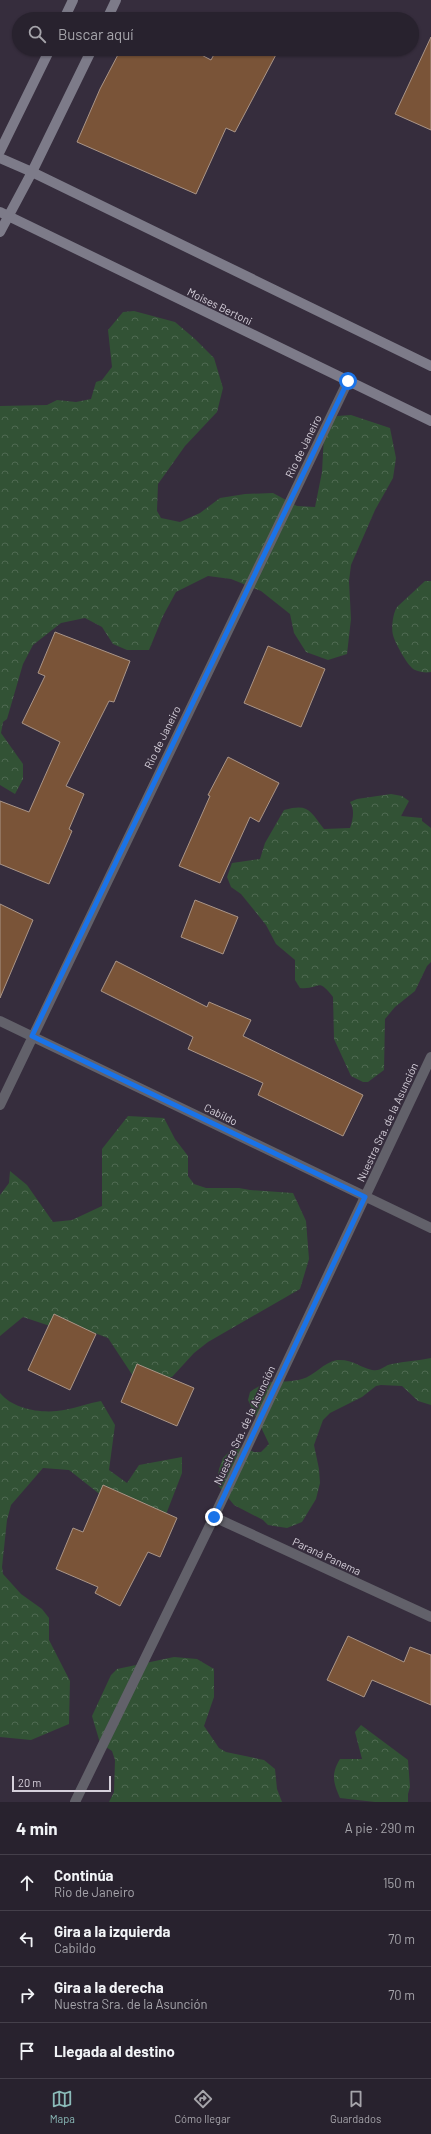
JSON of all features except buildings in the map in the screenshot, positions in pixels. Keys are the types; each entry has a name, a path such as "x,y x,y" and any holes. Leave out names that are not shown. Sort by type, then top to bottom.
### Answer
{"street":[{"path":"67,12 73,0"},
{"path":"110,12 116,0"},
{"path":"0,151 47,56"},
{"path":"0,232 4,214 32,172 89,56"},
{"path":"0,158 32,172 431,366"},
{"name":"Moises Bertoni","path":"4,214 431,421"},
{"name":"Rio de Janeiro","path":"0,1105 348,381"},
{"name":"Cabildo","path":"0,1021 431,1228"},
{"name":"Nuestra Sra. de la Asunción","path":"75,1802 214,1517 431,1057"},
{"name":"Paraná Panema","path":"214,1517 431,1616"}],"green space":[{"path":"134,311 175,322 195,339 214,358 223,388 217,412 185,446 158,484 157,511 161,518 180,522 200,513 220,498 245,494 273,493 297,506 315,507 322,472 324,434 337,416 351,415 390,428 396,458 393,478 375,510 351,565 349,581 351,619 347,654 328,660 306,652 294,633 290,614 261,591 231,579 208,576 176,592 163,616 149,650 127,650 113,644 102,627 85,618 61,623 33,645 23,664 7,719 3,722 1,733 23,764 23,779 15,794 0,785 0,406 47,405 57,400 76,402 91,399 96,382 102,380 112,367 108,330 123,312"},
{"path":"425,581 431,581 431,672 421,672 412,668 396,643 392,629 393,617 397,607"},
{"path":"391,794 402,796 409,801 401,816 422,818 422,821 431,828 431,962 427,966 415,991 395,1007 385,1019 384,1070 368,1082 363,1082 351,1076 334,1039 333,997 321,985 300,988 295,980 295,960 276,944 266,925 241,894 231,887 227,877 232,863 260,859 265,843 284,810 299,807 304,808 312,813 324,829 350,828 353,808 350,802 357,799"},
{"path":"128,1116 164,1118 175,1139 188,1156 188,1176 194,1184 206,1188 239,1188 293,1193 306,1221 309,1259 300,1289 208,1342 194,1353 172,1377 133,1376 108,1338 84,1329 50,1326 23,1317 0,1336 0,1195 9,1183 10,1171 27,1185 53,1222 72,1220 102,1206 102,1149"},
{"path":"431,1358 431,1405 418,1401 402,1386 381,1385 376,1386 362,1397 330,1413 323,1420 314,1445 320,1483 316,1499 302,1522 287,1528 268,1525 263,1520 234,1505 217,1484 219,1469 223,1458 231,1450 244,1447 254,1452 261,1452 269,1444 248,1400 250,1392 258,1387 270,1382 294,1381 302,1379 311,1375 328,1363 337,1360 347,1361 367,1369 375,1370 392,1364"},
{"path":"0,1393 6,1399 21,1407 39,1411 64,1410 101,1401 115,1425 109,1470 127,1483 139,1465 182,1457 182,1473 165,1517 102,1496 69,1470 43,1468 11,1505 7,1520 2,1567 3,1574 21,1594 42,1609 49,1618 49,1640 70,1681 69,1724 31,1740 0,1737"},
{"path":"174,1657 197,1659 214,1669 214,1697 204,1726 219,1748 226,1752 264,1760 275,1769 277,1789 282,1802 109,1802 114,1792 115,1760 112,1751 100,1743 92,1716 111,1675 117,1669"},
{"path":"361,1725 408,1760 410,1787 408,1802 375,1802 340,1798 334,1778 335,1769 340,1759 362,1759 355,1732"}],"route":[{"path":"214,1517 365,1197 32,1036 348,381"}]}
